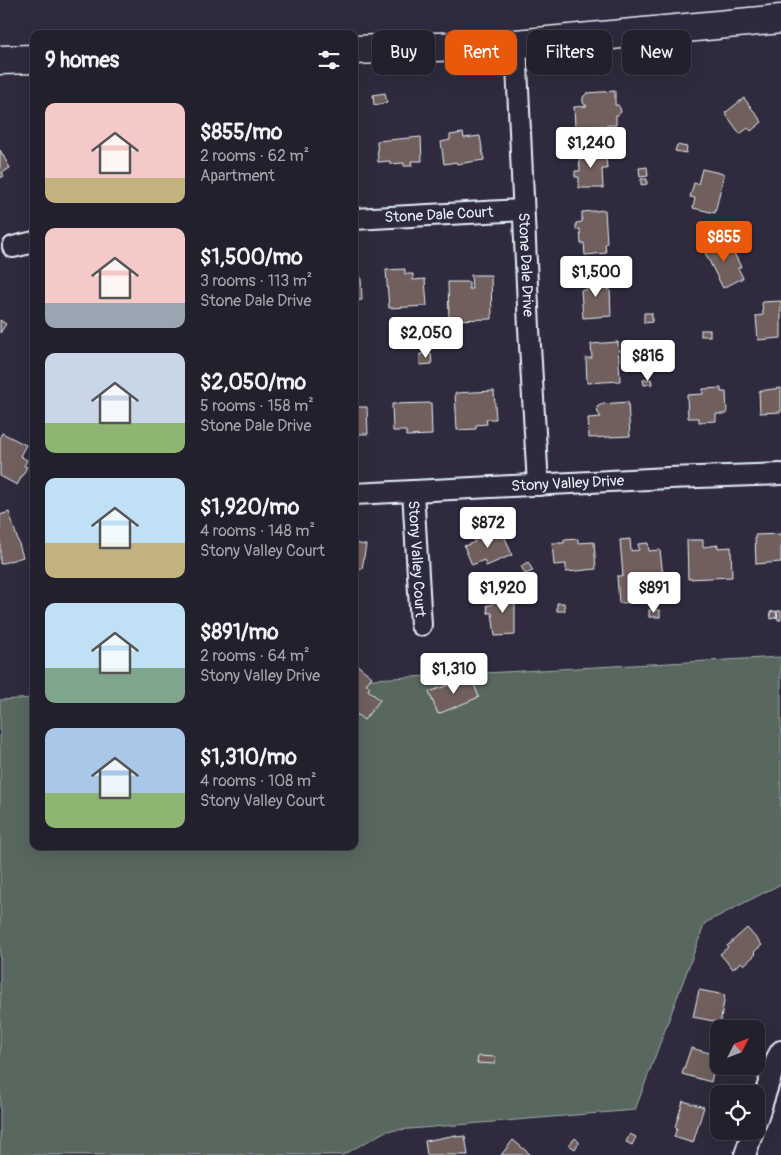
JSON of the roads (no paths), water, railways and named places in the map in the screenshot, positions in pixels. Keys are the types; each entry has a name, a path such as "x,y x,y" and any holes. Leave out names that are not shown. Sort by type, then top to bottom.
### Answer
{"main road":[{"path":"517,44 781,19"},
{"path":"358,50 445,47"},
{"path":"0,60 30,59"}],"street":[{"name":"Stone Dale Drive","path":"517,65 538,485"},
{"name":"Stone Dale Court","path":"358,218 524,210"},
{"path":"13,247 30,243"},
{"name":"Stony Valley Drive","path":"358,494 781,474"},
{"name":"Stony Valley Court","path":"413,491 421,625"},
{"path":"765,1096 781,1051"},
{"path":"745,1155 750,1140"}]}
